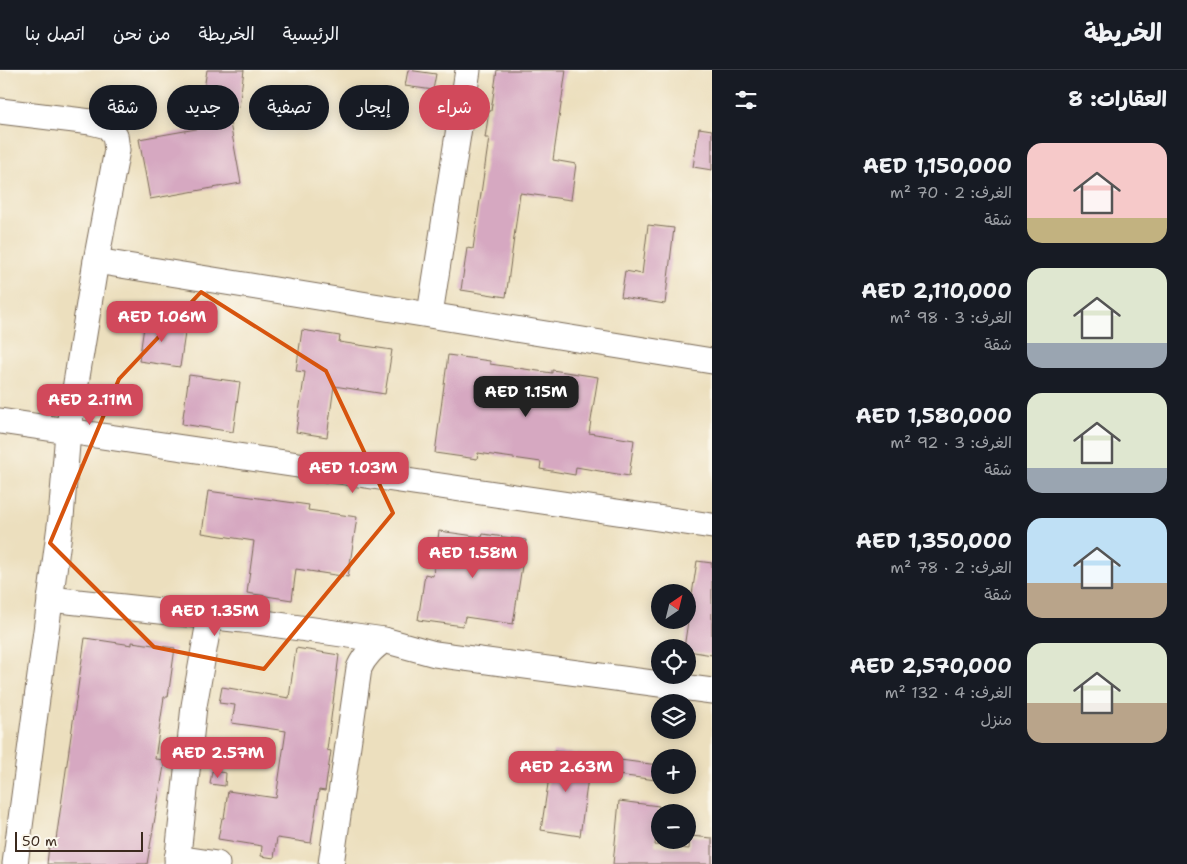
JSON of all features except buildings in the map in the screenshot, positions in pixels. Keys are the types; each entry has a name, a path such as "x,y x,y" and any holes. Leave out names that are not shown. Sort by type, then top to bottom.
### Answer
{"street":[{"path":"430,314 468,70"},
{"path":"0,110 91,122 107,126 115,136 117,150 96,261 68,432 61,518 15,864"},
{"path":"96,261 712,361"},
{"path":"0,421 712,526"},
{"path":"50,599 210,616 384,640 435,654 712,691"},
{"path":"210,616 194,706 177,861 217,864"},
{"path":"331,864 359,668 371,649 384,640"}],"highlighted area":[{"path":"201,292 326,371 393,513 264,669 154,647 50,543 119,379"}]}
